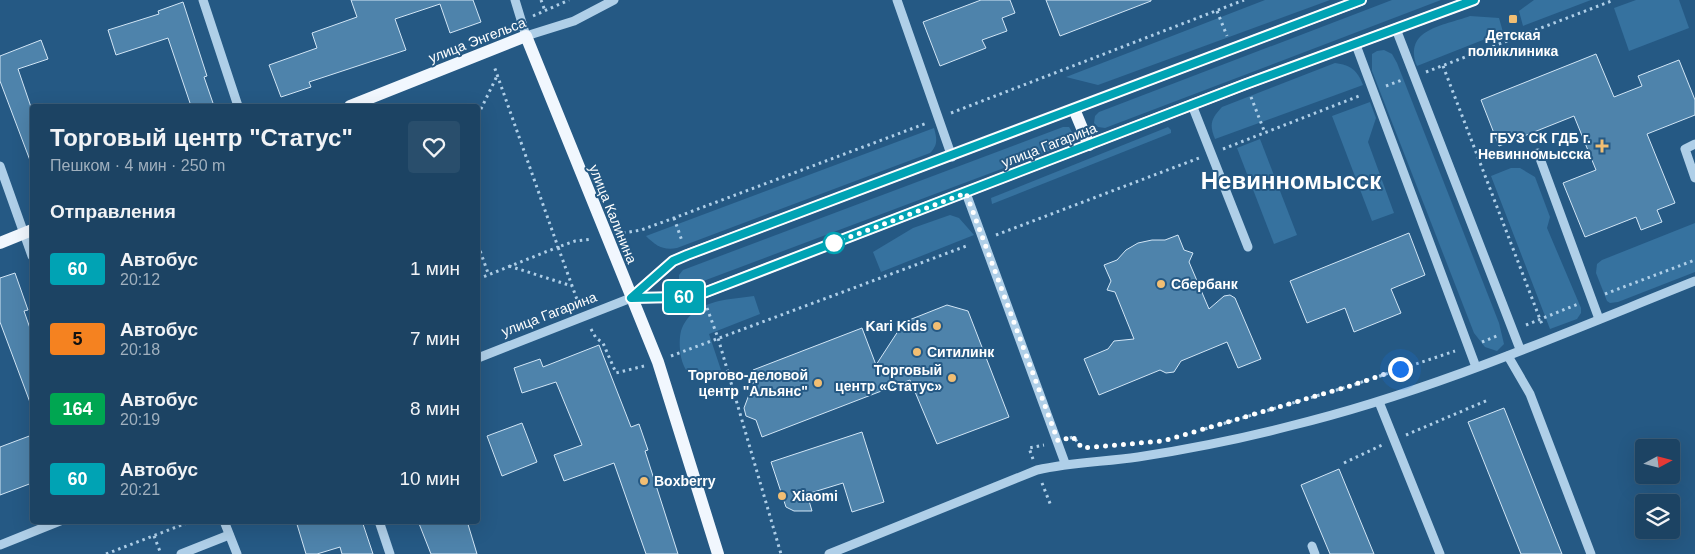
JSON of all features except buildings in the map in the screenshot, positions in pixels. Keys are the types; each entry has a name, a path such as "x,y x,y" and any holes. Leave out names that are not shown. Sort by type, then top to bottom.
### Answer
{"main road":[{"name":"улица Гагарина","path":"631,298 673,261 1361,0"},
{"name":"улица Гагарина","path":"631,298 681,297 701,294 1192,105 1474,0"},
{"name":"улица Энгельса","path":"355,104 526,36"},
{"name":"улица Калинина","path":"526,36 658,362 718,554"},
{"path":"1074,109 1090,145"},
{"path":"0,243 28,232"}],"street":[{"path":"203,0 237,104"},
{"name":"улица Калинина","path":"515,0 526,36"},
{"name":"улица Энгельса","path":"526,36 574,21 614,0"},
{"path":"896,0 952,156"},
{"path":"1396,29 1520,350"},
{"path":"1356,45 1476,367"},
{"path":"1192,105 1248,247"},
{"path":"1695,144 1685,149 1695,178"},
{"path":"1538,152 1599,319"},
{"path":"0,166 28,232"},
{"path":"966,193 1065,463"},
{"path":"829,554 1037,470 1065,463 1137,457 1196,446 1290,426 1379,402 1508,356 1695,281"},
{"name":"улица Гагарина","path":"480,357 631,298"},
{"path":"1508,356 1530,394 1591,554"},
{"path":"1379,402 1440,554"},
{"path":"0,545 52,524"},
{"path":"225,524 237,554"},
{"path":"380,524 390,554"},
{"path":"181,554 229,535"}],"path":[{"path":"541,0 545,11"},
{"path":"1217,10 1244,0"},
{"path":"780,554 718,338 984,240 1614,0"},
{"path":"1443,66 1548,339"},
{"path":"480,111 497,76 558,247 488,273 480,278"},
{"path":"480,251 488,273"},
{"path":"1200,430 1350,386 1469,347 1695,260"},
{"path":"508,266 572,286"},
{"path":"1344,463 1488,400"},
{"path":"1029,448 1073,437 1082,448 1092,447"},
{"path":"106,554 184,524"},
{"path":"154,536 161,554"}],"shaded area":[{"path":"1265,0 1330,0 1098,85 1066,77"},
{"path":"1392,0 1441,0 1105,128 1098,127 1094,123 1095,116 1099,112"},
{"path":"1534,0 1591,0 1523,26 1519,11"},
{"path":"1636,0 1679,0 1689,28 1629,51 1614,8"},
{"path":"1470,16 1499,18 1503,32 1417,66 1414,54 1420,37 1438,26"},
{"path":"1384,50 1392,54 1397,63 1499,323 1504,344 1497,351 1485,347 1474,333 1372,71 1372,54"},
{"path":"1335,63 1353,69 1363,85 1215,139 1212,122 1222,107"},
{"path":"1370,102 1376,118 1368,142 1394,213 1372,221 1332,116"},
{"path":"1063,127 1069,127 1072,132 1072,140 1068,144 690,286 682,286 679,281 679,275 683,270"},
{"path":"1168,127 1171,133 992,204 991,198"},
{"path":"934,128 936,142 930,153 677,248 668,249 660,247 646,236"},
{"path":"1260,139 1297,235 1274,244 1237,148"},
{"path":"1511,168 1520,168 1535,177 1550,217 1547,228 1581,308 1581,313 1577,319 1550,329 1491,176"},
{"path":"950,215 959,218 974,235 881,272 873,252 913,228"},
{"path":"1695,223 1695,272 1618,302 1610,303 1607,301 1596,273 1597,264 1602,260"},
{"path":"754,296 760,314 709,334 721,370 698,377 687,372 682,361 680,342 681,331 688,318 708,304"}],"bus line":[{"name":"60","path":"1361,0 687,255 673,261 631,298 681,297 701,294 1246,84 1474,0"}],"place":[{"name":"Детская поликлиника","path":"1513,19"},
{"name":"ГБУЗ СК ГДБ г. Невинномысска","path":"1602,146"},
{"name":"Сбербанк","path":"1161,284"},
{"name":"Kari Kids","path":"937,326"},
{"name":"Ситилинк","path":"917,352"},
{"name":"Торговый центр «Статус»","path":"952,378"},
{"name":"Торгово-деловой центр \"Альянс\"","path":"818,383"},
{"name":"Boxberry","path":"644,481"},
{"name":"Xiaomi","path":"782,496"}],"district":[{"name":"Невинномысск","path":"1291,181"}],"route":[{"path":"834,243 966,193 1058,441 1073,437 1082,448 1163,441 1350,386 1400,369"}]}
